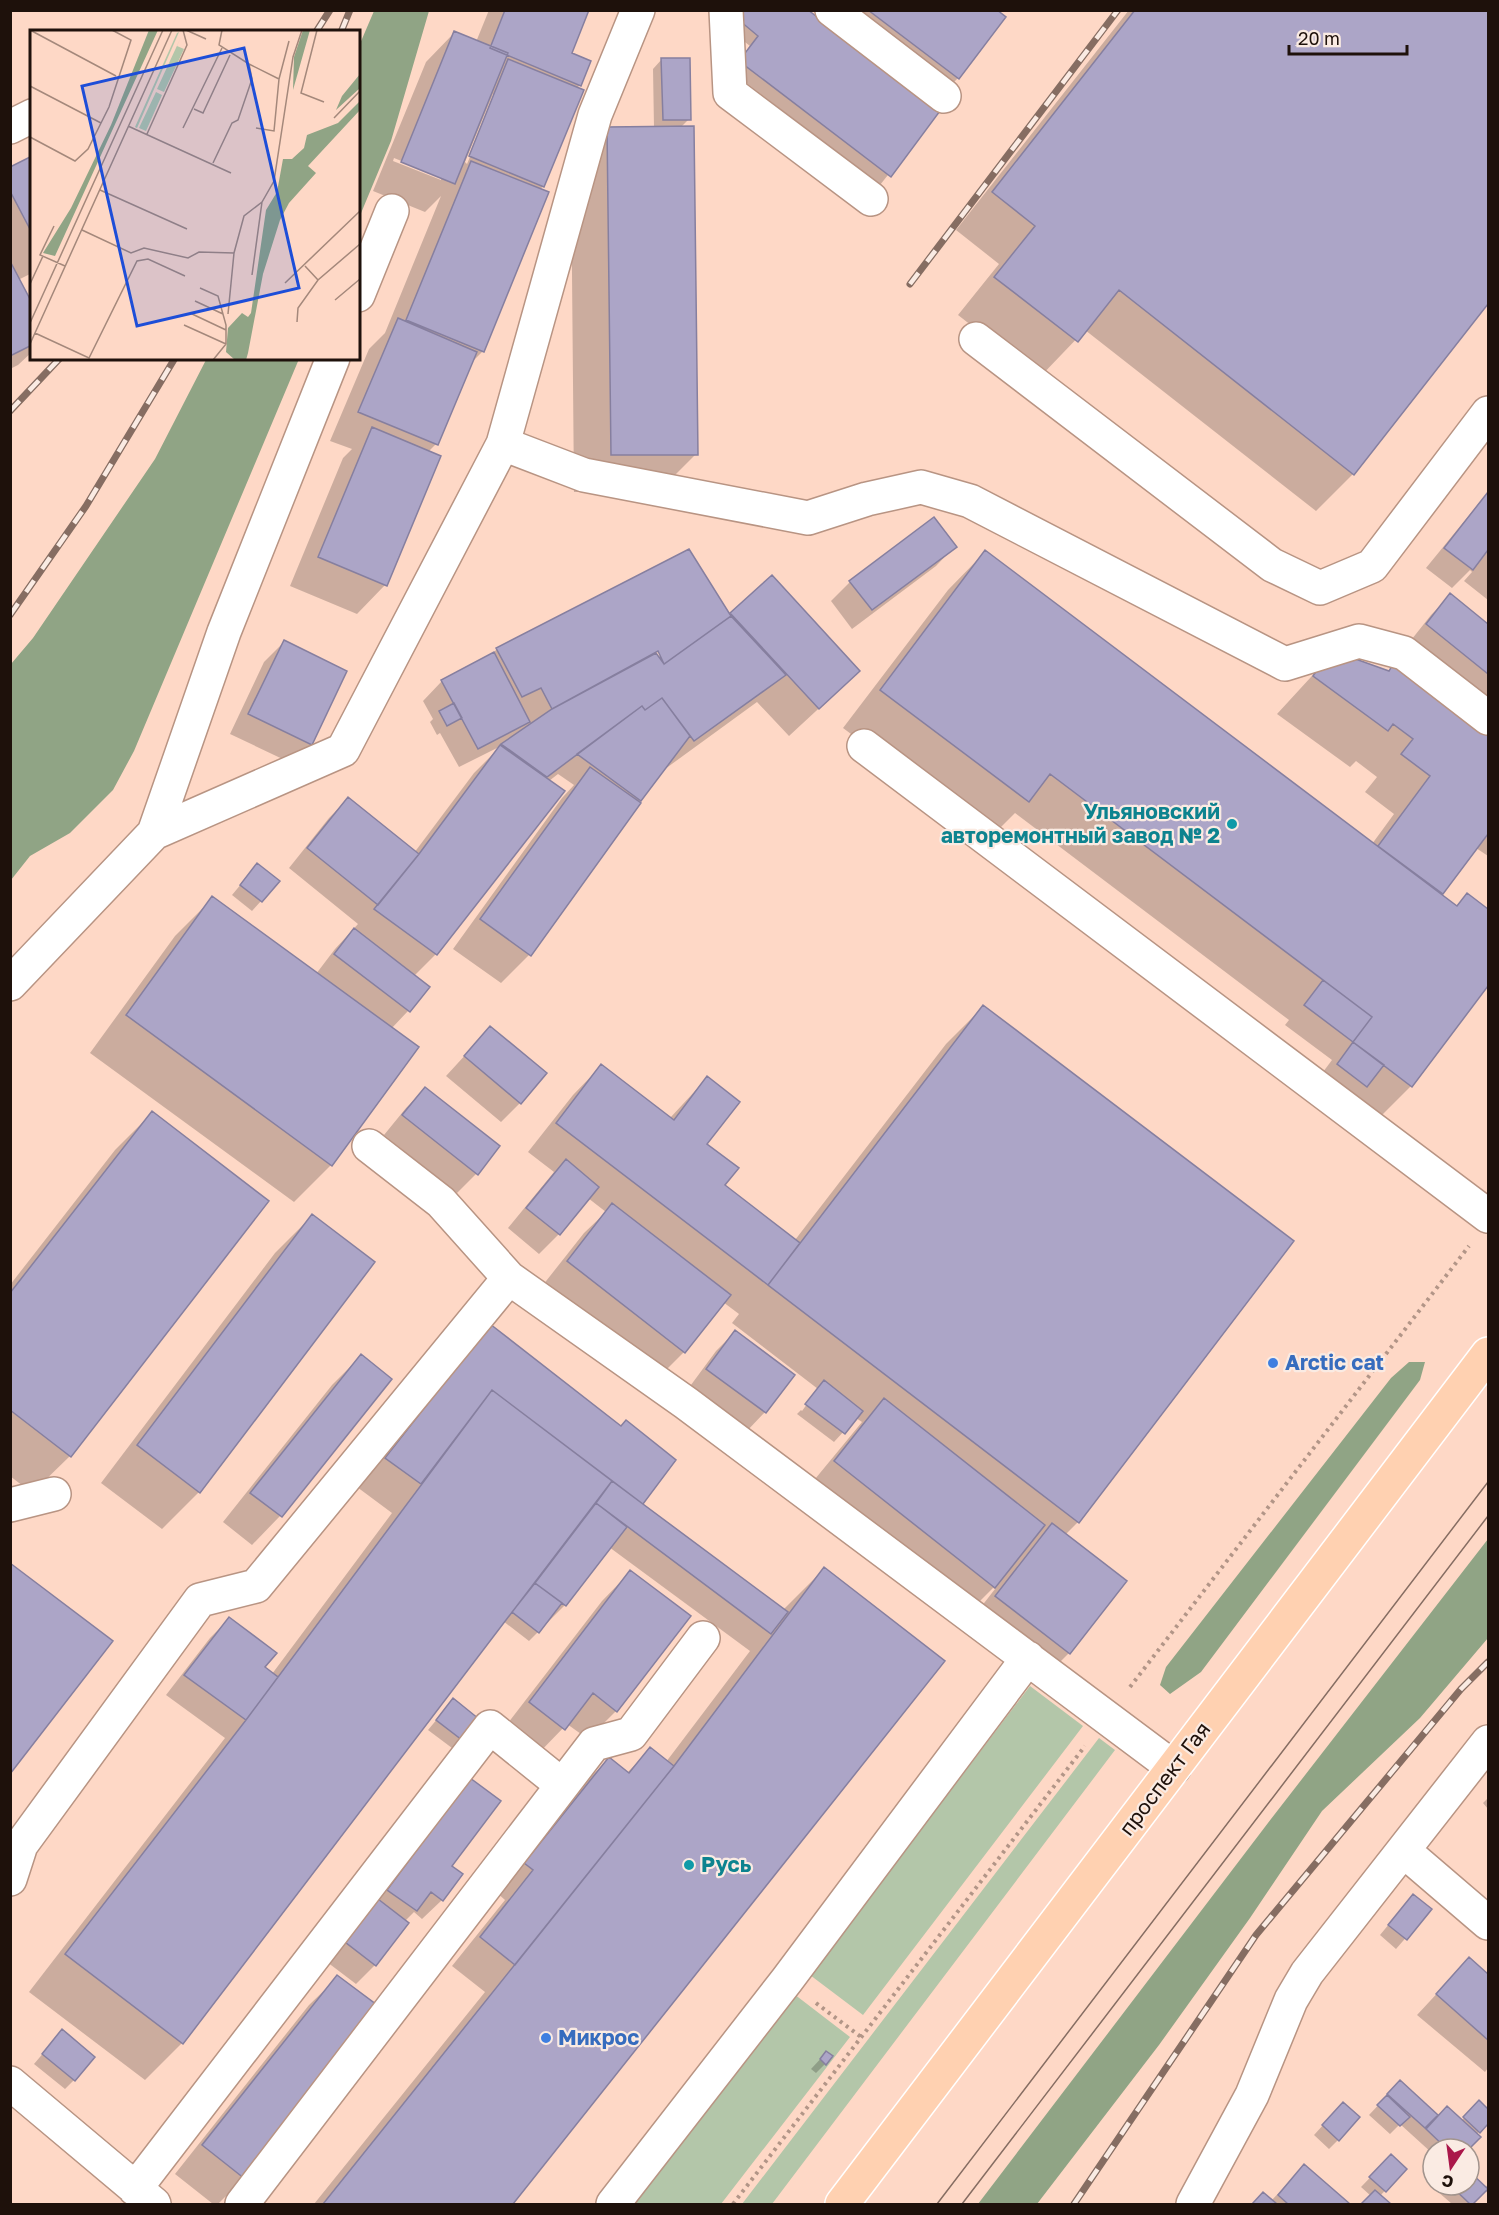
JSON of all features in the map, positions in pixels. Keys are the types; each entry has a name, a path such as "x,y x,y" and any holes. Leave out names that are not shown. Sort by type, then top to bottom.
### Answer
{"main road":[{"name":"проспект Гая","path":"842,2205 1488,1354"}],"street":[{"path":"10,984 154,833 343,750 503,444 595,115 638,10"},
{"path":"726,10 730,93 871,200"},
{"path":"832,10 944,96"},
{"path":"10,127 30,117"},
{"path":"360,290 392,211"},
{"path":"976,339 1272,565 1320,588 1372,566 1488,413"},
{"path":"154,833 224,632 332,360"},
{"path":"503,444 584,475 808,518 867,499 921,487 970,501 1285,664 1359,641 1404,652 1488,718"},
{"path":"864,746 1488,1216"},
{"path":"369,1146 441,1202 509,1278 695,1410 1174,1768"},
{"path":"10,1879 21,1845 200,1600 256,1586 509,1278"},
{"path":"10,1505 54,1494"},
{"path":"242,2205 594,1744 631,1734 703,1638"},
{"path":"612,2205 787,1980 1028,1659"},
{"path":"10,2083 145,2197 490,1727 562,1785"},
{"path":"1193,2205 1252,2095 1291,2000 1307,1973 1488,1742"},
{"path":"1404,1851 1488,1923"}],"path":[{"path":"787,1980 861,2037"}],"green space":[{"path":"374,11 429,11 391,141 360,216 360,44"},
{"path":"206,360 299,360 134,751 113,790 70,833 30,856 11,880 11,664 33,638 155,459"},
{"path":"1409,1362 1425,1362 1420,1380 1201,1672 1170,1694 1160,1685 1166,1667 1391,1378"},
{"path":"1488,1539 1488,1638 1420,1718 1322,1811 1250,1918 1159,2045 1037,2204 978,2204 1271,1819"},
{"path":"1030,1686 1083,1726 863,2015 810,1975"},
{"path":"1099,1738 1115,1750 772,2204 742,2204"},
{"path":"794,1994 850,2037 721,2204 631,2204"}],"building":[{"path":"505,10 589,10 572,53 591,61 581,86 490,48"},
{"path":"740,10 808,10 940,111 891,177 739,61 758,36 740,21"},
{"path":"868,10 997,10 1006,17 959,79"},
{"path":"1135,10 1488,10 1488,304 1354,475 1119,290 1078,342 994,277 1035,226 992,192"},
{"path":"454,31 508,53 455,184 401,162"},
{"path":"661,58 690,58 691,120 663,120"},
{"path":"508,59 584,90 544,187 469,156"},
{"path":"694,126 698,455 611,455 607,127"},
{"path":"30,157 30,229 10,191 10,167"},
{"path":"471,161 549,192 484,352 406,320"},
{"path":"10,261 30,299 30,346 10,356"},
{"path":"398,318 477,352 438,445 358,412"},
{"path":"372,427 441,456 387,586 318,557"},
{"path":"1488,492 1488,550 1473,570 1444,548"},
{"path":"934,517 957,547 872,610 849,581"},
{"path":"689,549 731,616 664,664 658,651 552,709 541,688 522,697 496,648"},
{"name":"Ульяновский авторемонтный завод № 2","path":"985,550 1457,906 1467,893 1488,909 1488,986 1412,1087 1353,1042 1372,1017 1050,774 1029,802 880,690"},
{"path":"772,575 860,671 819,709 730,613"},
{"path":"1450,593 1488,624 1488,674 1426,624"},
{"path":"731,616 786,675 694,741 662,698 645,710 642,706 547,777 501,744 552,709 656,653 664,664"},
{"path":"284,640 347,671 312,745 248,714"},
{"path":"494,652 530,722 478,749 441,680"},
{"path":"1350,657 1389,671 1393,664 1488,735 1488,834 1443,894 1378,846 1430,776 1401,754 1413,739 1393,724 1388,731 1313,676 1321,664"},
{"path":"662,698 690,736 641,801 577,754 642,706 645,710"},
{"path":"454,703 462,718 447,726 439,711"},
{"path":"500,745 565,791 437,955 374,909 419,854"},
{"path":"590,767 641,803 531,956 480,919"},
{"path":"348,797 419,854 378,905 307,848"},
{"path":"257,863 280,881 262,902 240,885"},
{"path":"212,896 419,1047 332,1166 126,1015"},
{"path":"354,928 430,987 410,1012 334,954"},
{"path":"1323,980 1372,1017 1353,1042 1304,1005"},
{"path":"983,1005 1294,1241 1079,1523 768,1285"},
{"path":"490,1026 547,1073 521,1104 464,1056"},
{"path":"1353,1042 1384,1065 1367,1087 1337,1064"},
{"path":"601,1064 674,1120 707,1076 740,1102 707,1144 739,1168 725,1185 800,1243 768,1285 556,1123"},
{"path":"425,1087 500,1146 478,1175 402,1115"},
{"path":"152,1111 269,1201 71,1457 10,1410 10,1293"},
{"path":"566,1159 599,1187 560,1235 526,1208"},
{"path":"612,1203 731,1295 685,1353 567,1261"},
{"path":"312,1214 375,1262 200,1493 137,1445"},
{"path":"490,1324 621,1426 626,1420 676,1460 643,1504 492,1390 421,1484 385,1458"},
{"path":"735,1330 795,1375 766,1413 706,1369"},
{"path":"361,1354 392,1379 282,1517 250,1493"},
{"path":"824,1380 863,1411 845,1434 805,1404"},
{"path":"492,1390 612,1481 183,2044 65,1954 246,1720"},
{"path":"884,1398 1045,1525 995,1588 834,1461"},
{"path":"612,1481 788,1612 771,1634 596,1503"},
{"path":"596,1503 627,1527 566,1606 535,1583"},
{"path":"1052,1523 1127,1581 1070,1654 995,1596"},
{"path":"10,1563 113,1641 10,1774"},
{"name":"Русь","path":"824,1567 945,1661 513,2204 323,2204 674,1766"},
{"path":"630,1570 691,1616 617,1712 593,1693 565,1730 529,1702"},
{"path":"535,1583 562,1603 539,1633 512,1612"},
{"path":"229,1617 277,1653 265,1667 278,1677 246,1720 184,1675"},
{"path":"453,1698 479,1719 462,1740 436,1720"},
{"path":"650,1747 674,1766 515,1965 480,1937 533,1870 524,1863 609,1757 629,1773"},
{"path":"470,1778 501,1801 452,1866 463,1874 443,1901 431,1892 417,1911 387,1890"},
{"path":"1413,1894 1432,1909 1407,1940 1388,1925"},
{"path":"378,1899 409,1923 376,1966 345,1942"},
{"path":"1469,1957 1488,1974 1488,2040 1436,1994"},
{"path":"337,1975 381,2008 245,2179 202,2145"},
{"path":"62,2029 95,2057 75,2081 42,2054"},
{"path":"826,2051 833,2056 826,2065 820,2059"},
{"path":"1400,2080 1438,2115 1425,2128 1387,2094"},
{"path":"1387,2095 1410,2117 1400,2126 1377,2105"},
{"path":"1479,2100 1488,2109 1488,2124 1480,2133 1463,2117"},
{"path":"1343,2102 1360,2117 1339,2141 1322,2125"},
{"path":"1447,2106 1481,2137 1434,2137 1426,2129"},
{"path":"1391,2154 1407,2169 1386,2192 1369,2177"},
{"path":"1304,2164 1350,2204 1288,2204 1278,2195"},
{"path":"1481,2182 1488,2189 1481,2196"},
{"path":"1375,2190 1391,2204 1361,2204"},
{"path":"1263,2192 1277,2204 1252,2204"},
{"path":"1463,2197 1480,2197 1473,2204"}],"tram line":[{"path":"937,2204 1488,1482"},
{"path":"962,2204 1488,1516"}],"railway":[{"path":"317,30 330,10"},
{"path":"342,30 350,10"},
{"path":"910,284 1118,10"},
{"path":"10,411 58,360"},
{"path":"10,615 86,506 174,360"},
{"path":"1074,2204 1256,1935 1461,1689 1488,1662"}],"place":[{"name":"Ульяновский авторемонтный завод № 2","path":"1232,824"},
{"name":"Arctic cat","path":"1273,1363"},
{"name":"Русь","path":"689,1865"},
{"name":"Микрос","path":"546,2038"}]}
